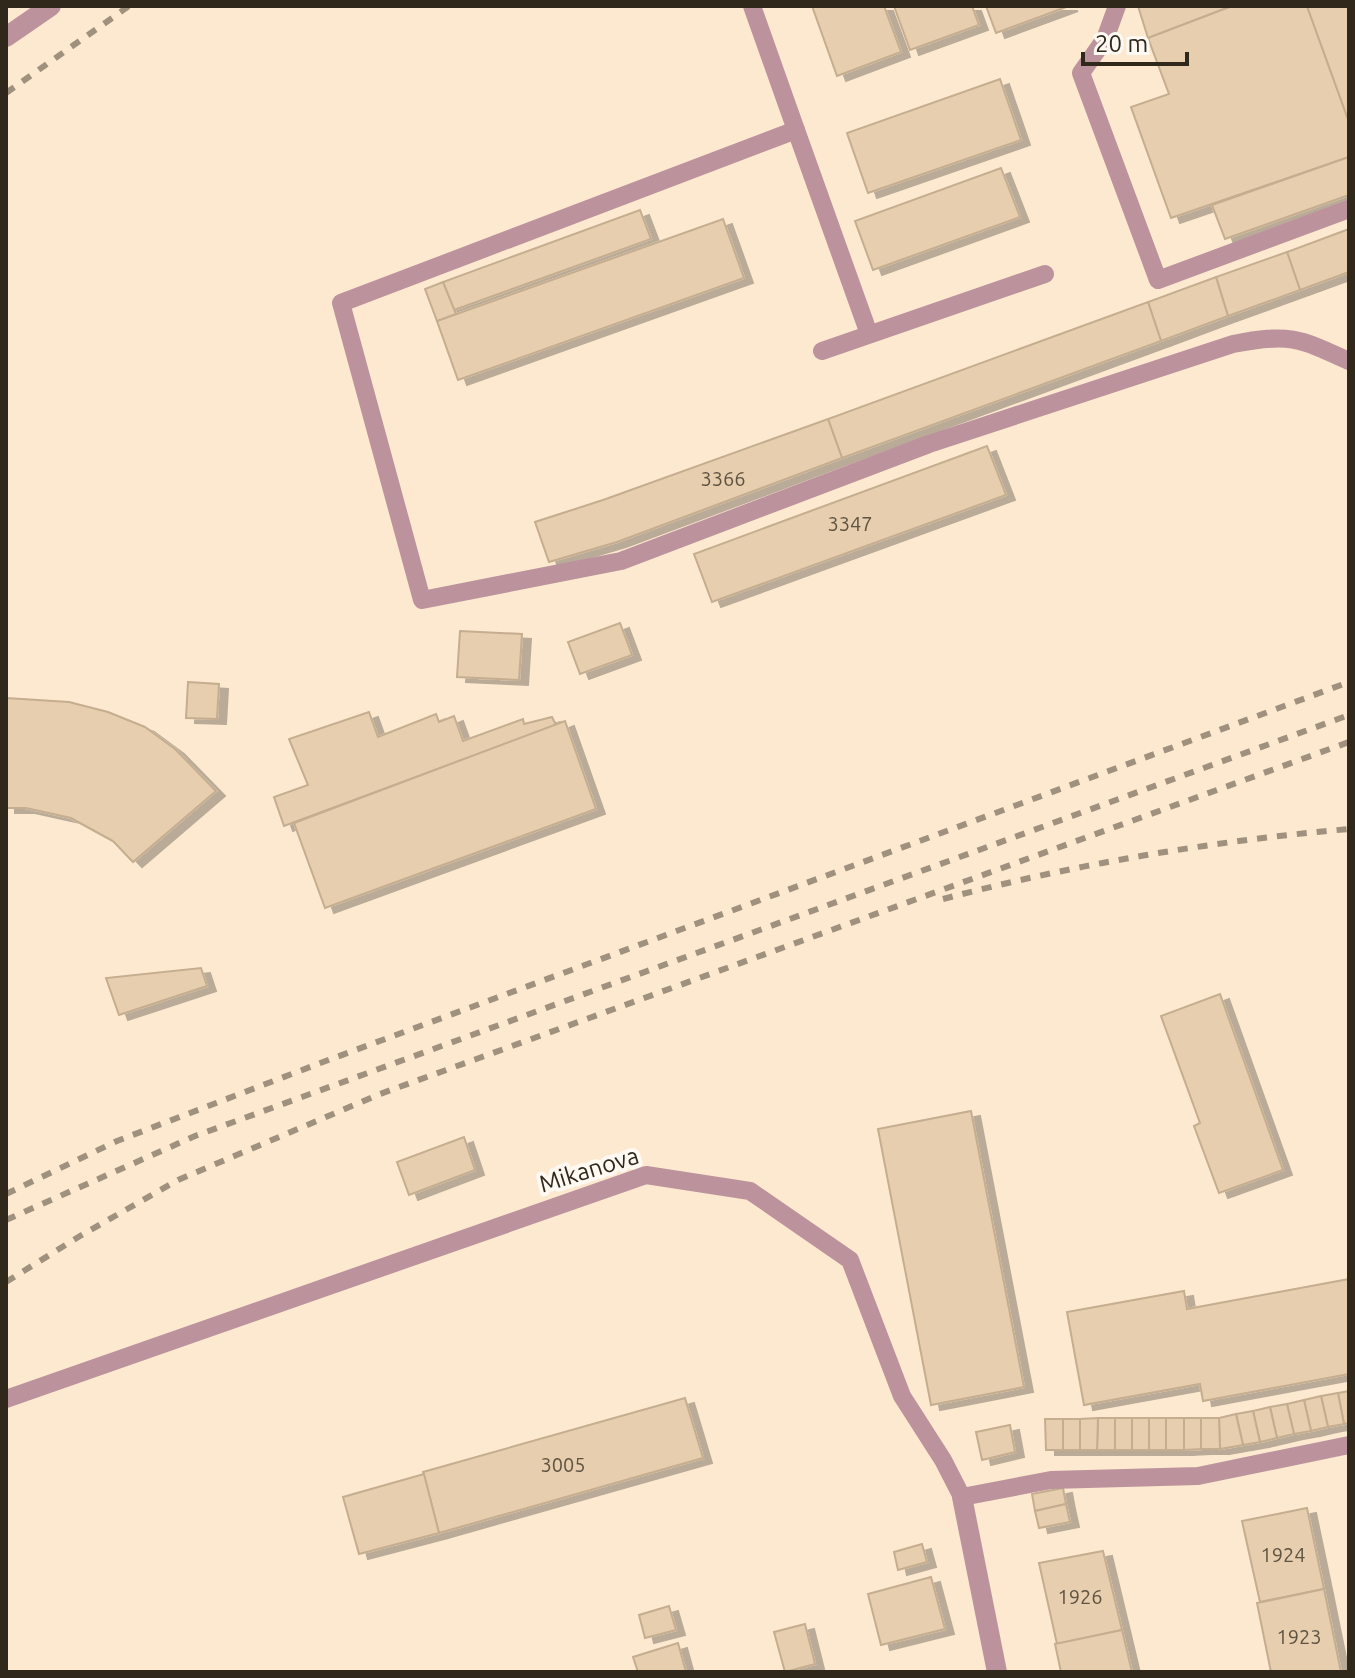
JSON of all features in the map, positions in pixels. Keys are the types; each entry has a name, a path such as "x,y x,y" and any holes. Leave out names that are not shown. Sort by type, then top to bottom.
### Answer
{"street":[{"path":"6,37 51,6"},
{"name":"Mikanova","path":"962,1497 994,1671"}],"lane":[{"path":"752,6 869,334"},
{"path":"1117,6 1105,39 1081,73 1158,280 1349,209"},
{"path":"796,130 341,303 422,600 621,561 929,444 1233,344 1267,337 1300,339 1349,361"},
{"path":"822,351 1045,274"},
{"name":"Mikanova","path":"6,1399 646,1175 750,1191 850,1260 902,1396 943,1460 962,1497"},
{"path":"962,1497 1051,1480 1198,1476 1349,1445"}],"building":[{"path":"812,6 884,6 901,52 837,76"},
{"path":"894,6 972,6 979,25 910,50"},
{"path":"986,6 1069,6 996,33"},
{"path":"1138,6 1232,6 1148,38"},
{"path":"1232,6 1307,6 1349,122 1349,157 1171,218 1131,107 1169,94 1148,38"},
{"path":"1307,6 1349,6 1349,122"},
{"path":"1000,79 1021,140 868,193 847,133"},
{"path":"1349,157 1349,195 1225,239 1212,205"},
{"path":"1001,168 1020,217 873,270 855,221"},
{"path":"640,210 651,239 454,310 443,282"},
{"path":"723,219 744,278 458,380 437,321"},
{"path":"1349,229 1349,272 1300,290 1287,252"},
{"path":"1287,252 1300,290 1228,316 1216,277"},
{"path":"1216,277 1228,316 1161,341 1148,302"},
{"path":"443,282 456,314 437,321 425,289"},
{"path":"1148,302 1161,341 842,458 828,419"},
{"path":"828,419 842,458 617,542 549,562 535,522"},
{"path":"987,446 1006,495 712,602 694,554"},
{"path":"620,623 632,655 580,674 568,642"},
{"path":"460,631 522,634 519,680 457,677"},
{"path":"188,682 219,684 217,719 186,718"},
{"path":"6,698 69,702 108,712 145,727 175,749 216,791 133,862 113,841 71,818 26,808 6,808"},
{"path":"369,712 378,737 436,714 439,722 454,716 463,741 523,719 524,724 552,717 556,725 284,826 274,797 308,785 289,739"},
{"path":"565,721 596,809 325,908 294,823"},
{"path":"201,968 207,986 119,1015 106,978"},
{"path":"1220,994 1283,1170 1219,1193 1194,1126 1200,1123 1161,1016"},
{"path":"971,1111 1024,1387 931,1405 878,1129"},
{"path":"464,1137 475,1170 409,1195 397,1162"},
{"path":"1349,1279 1349,1374 1203,1401 1200,1384 1084,1405 1067,1312 1184,1291 1187,1309"},
{"path":"1349,1391 1349,1423 1344,1424 1338,1393"},
{"path":"1338,1393 1344,1424 1328,1427 1321,1396"},
{"path":"1321,1396 1328,1427 1311,1431 1304,1400"},
{"path":"685,1398 703,1458 439,1533 423,1472"},
{"path":"1304,1400 1311,1431 1294,1434 1287,1404"},
{"path":"1287,1404 1294,1434 1277,1438 1270,1407"},
{"path":"1270,1407 1277,1438 1260,1442 1253,1411"},
{"path":"1253,1411 1260,1442 1243,1445 1236,1414"},
{"path":"1236,1414 1243,1445 1220,1449 1219,1418"},
{"path":"1098,1418 1115,1418 1115,1450 1097,1450"},
{"path":"1098,1418 1097,1450 1080,1450 1080,1419"},
{"path":"1115,1418 1132,1418 1132,1450 1115,1450"},
{"path":"1132,1418 1149,1418 1149,1450 1132,1450"},
{"path":"1149,1418 1166,1418 1166,1450 1149,1450"},
{"path":"1166,1418 1184,1418 1184,1450 1166,1450"},
{"path":"1184,1418 1201,1418 1201,1449 1184,1450"},
{"path":"1201,1418 1219,1418 1220,1449 1201,1449"},
{"path":"1045,1419 1063,1419 1063,1450 1046,1450"},
{"path":"1063,1419 1080,1419 1080,1450 1063,1450"},
{"path":"1010,1425 1015,1452 982,1460 976,1432"},
{"path":"424,1474 439,1533 359,1554 343,1497"},
{"path":"1063,1488 1066,1504 1035,1511 1032,1494"},
{"path":"1066,1504 1070,1522 1039,1528 1035,1511"},
{"path":"1307,1508 1324,1589 1260,1602 1242,1521"},
{"path":"922,1544 927,1562 898,1570 894,1552"},
{"path":"1103,1551 1122,1630 1057,1644 1039,1563"},
{"path":"931,1577 945,1629 881,1645 868,1594"},
{"path":"1324,1589 1341,1672 1271,1672 1257,1603"},
{"path":"669,1606 676,1630 645,1638 639,1615"},
{"path":"805,1624 815,1664 785,1672 774,1632"},
{"path":"1122,1630 1132,1672 1061,1672 1055,1644"},
{"path":"678,1643 686,1672 638,1672 633,1657"}],"railway":[{"path":"6,93 129,6"},
{"path":"6,1194 117,1141 323,1062 1349,682"},
{"path":"6,1220 195,1136 1349,715"},
{"path":"6,1282 178,1180 380,1094 1349,742"},
{"path":"943,899 1144,855 1349,829"}]}
